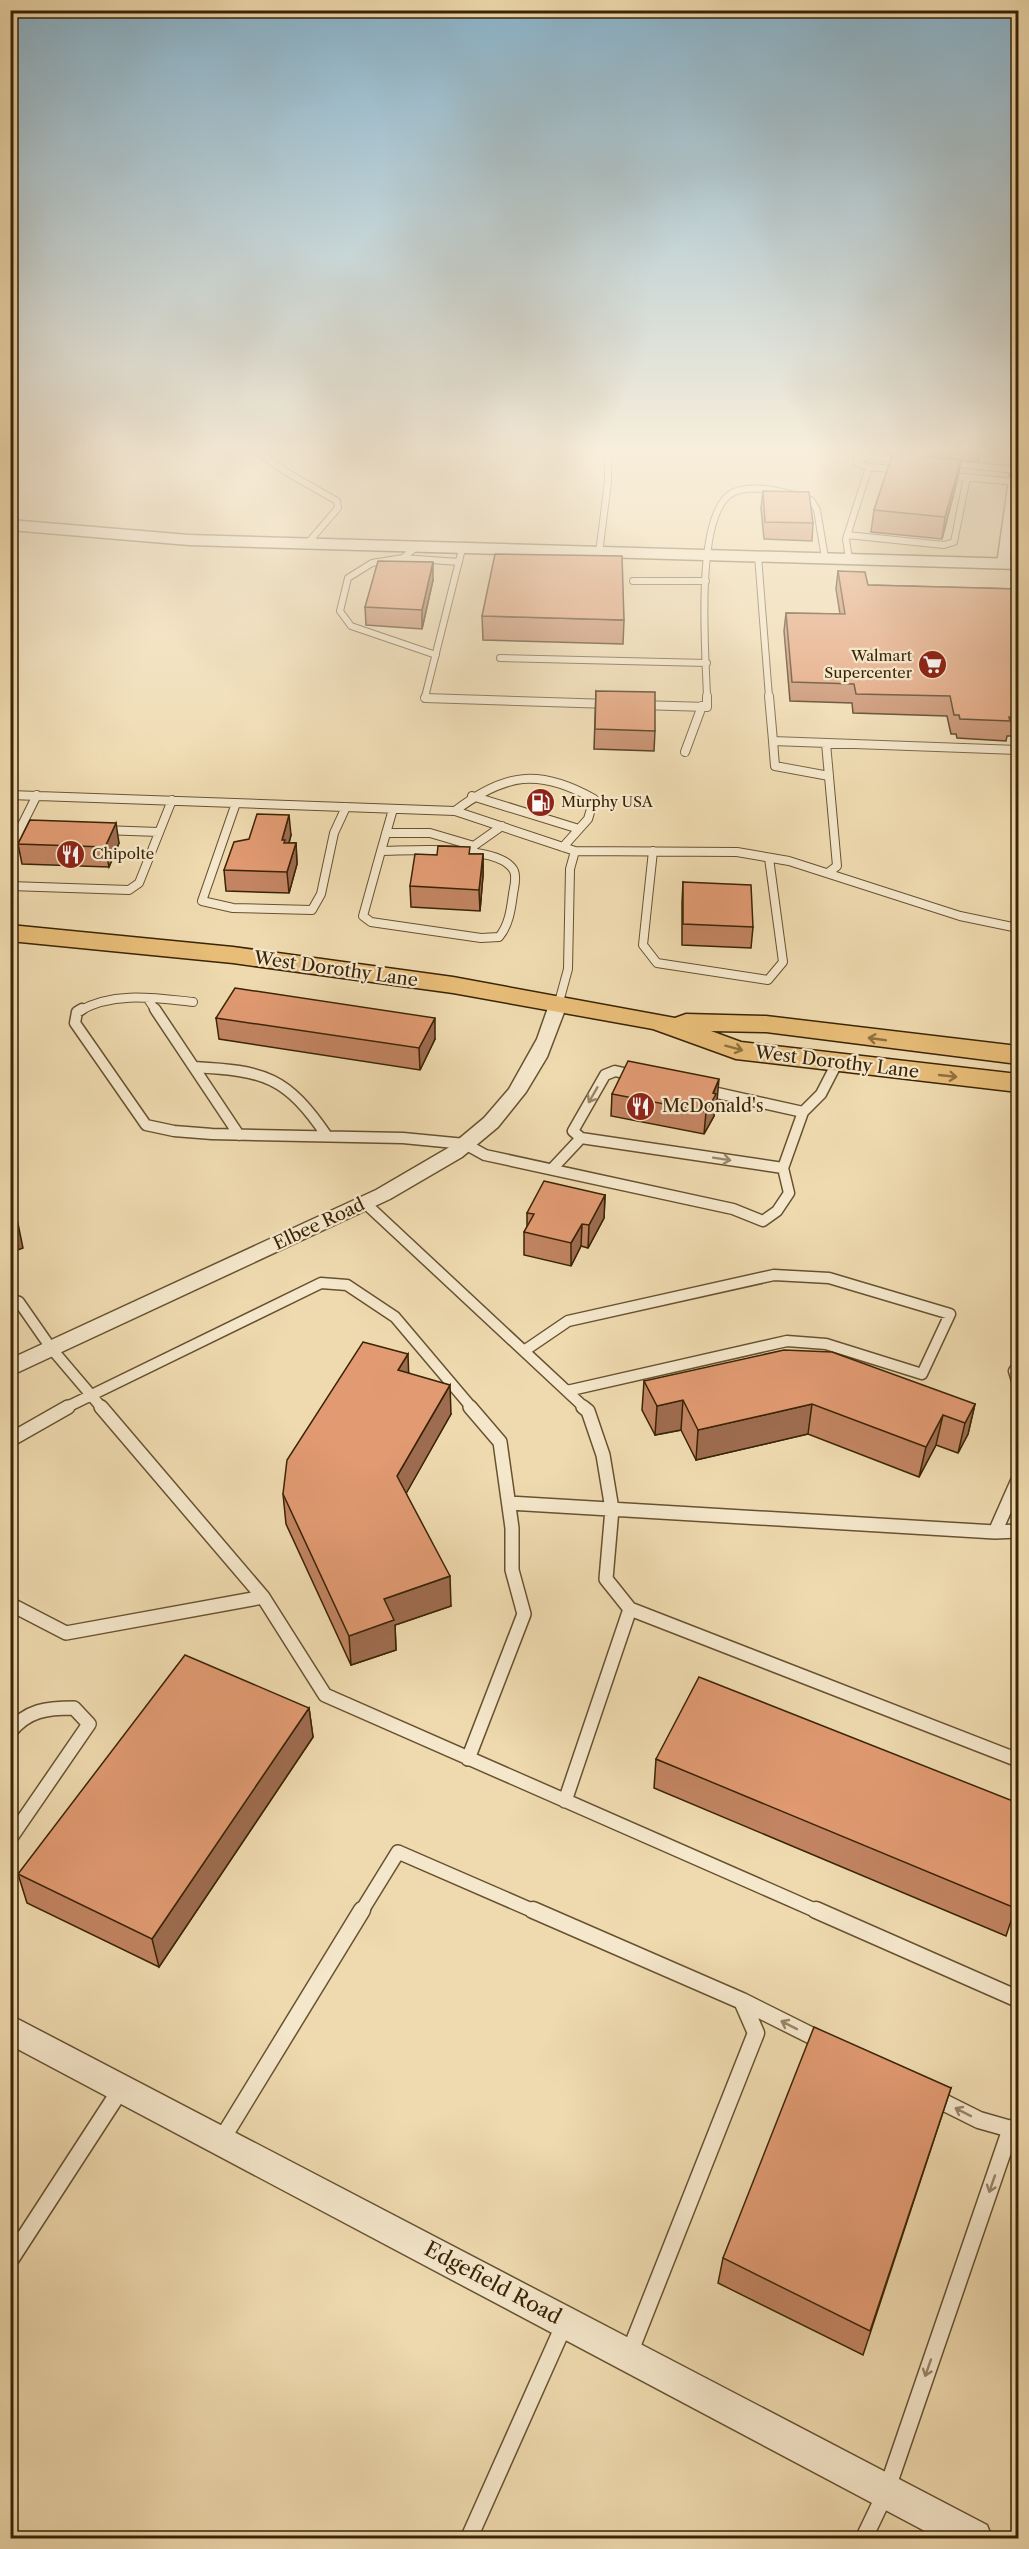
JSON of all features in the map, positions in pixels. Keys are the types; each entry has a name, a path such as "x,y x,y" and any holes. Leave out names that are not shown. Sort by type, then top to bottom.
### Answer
{"main road":[{"name":"West Dorothy Lane","path":"10,933 144,945 297,963 559,1002 659,1022 736,1050 1018,1083"},
{"name":"West Dorothy Lane","path":"659,1022 766,1024 945,1048 1018,1054"}],"street":[{"name":"Elbee Road","path":"10,1368 407,1181 465,1144 478,1134 513,1096 532,1067 552,1029 559,1002"},
{"name":"Edgefield Road","path":"10,2029 220,2142 628,2354 974,2538"}],"lane":[{"path":"364,568 348,578 340,611 351,626 436,655"},
{"path":"458,568 425,698 621,704"},
{"path":"633,704 707,706 705,568"},
{"path":"759,568 775,766 829,776"},
{"path":"633,581 706,581"},
{"path":"500,658 706,663"},
{"path":"685,752 702,706"},
{"path":"773,741 1018,750"},
{"path":"826,743 837,866 828,873"},
{"path":"455,811 472,796 489,786 535,779 560,782 594,798 588,819 562,846"},
{"path":"10,795 455,811 575,851 737,852 769,858 828,873 960,916 1018,928"},
{"path":"10,849 37,795"},
{"path":"472,796 579,829"},
{"path":"10,886 129,890 139,883 172,801"},
{"path":"236,803 202,901 233,908 312,910 321,894 334,833 346,807"},
{"path":"381,851 465,852 496,857 512,866 516,876 507,929 499,937 481,938 372,922 363,916 386,832 393,809"},
{"path":"465,852 502,826"},
{"path":"21,827 33,827"},
{"path":"90,829 159,832"},
{"path":"386,832 430,833 474,846"},
{"path":"559,1002 568,969 570,869 575,851"},
{"path":"653,851 643,945 657,963 768,980 783,962 769,858"},
{"path":"148,999 239,1135"},
{"path":"193,1002 148,999 89,1004 78,1012 75,1023 146,1125 174,1131 239,1135 403,1138 465,1144 485,1155 733,1209 762,1221 777,1211 789,1193 783,1168 803,1112 821,1094 837,1063"},
{"path":"194,1067 243,1070 274,1080 298,1096 327,1136"},
{"path":"648,1078 615,1071 605,1075 573,1131 581,1138 783,1168"},
{"path":"692,1088 803,1112"},
{"path":"552,1169 581,1138"},
{"path":"364,1202 588,1411 603,1455 612,1509 606,1580 630,1609 1018,1760"},
{"path":"524,1351 568,1321 774,1275 829,1278 950,1314 922,1374 826,1344 787,1341 567,1391"},
{"path":"10,1440 90,1394 321,1283 347,1285 395,1317 500,1442 512,1528 512,1570 524,1614 468,1758"},
{"path":"10,1299 19,1302 51,1348 263,1597 325,1695 1018,1999"},
{"path":"1018,1365 1014,1371 1018,1384"},
{"path":"995,1532 1018,1480"},
{"path":"508,1503 995,1532 1018,1531"},
{"path":"10,1604 66,1632 263,1597"},
{"path":"565,1801 630,1609"},
{"path":"10,1732 20,1718 44,1708 74,1708 89,1724 10,1839"},
{"path":"220,2142 398,1852 742,2001 834,2048"},
{"path":"628,2354 756,2033 742,2001"},
{"path":"10,2260 121,2088"},
{"path":"864,2538 886,2492 1015,2129 979,2120 917,2089"},
{"path":"469,2538 566,2322"}],"building":[{"path":"376,568 432,568 422,610 365,607"},
{"path":"492,568 622,568 624,620 482,616"},
{"name":"Walmart Supercenter","path":"838,571 865,572 868,585 1018,589 1018,717 1009,717 1010,721 960,719 959,715 954,715 950,696 856,694 854,684 792,682 786,613 845,614"},
{"path":"596,691 655,692 655,731 595,729"},
{"path":"257,814 289,815 282,840 285,840 284,843 296,843 287,872 224,870 234,842 249,839"},
{"path":"30,820 116,823 105,847 18,844"},
{"path":"438,846 470,847 469,854 483,854 479,890 410,886 415,854 437,855"},
{"path":"683,882 751,885 753,927 683,924"},
{"path":"235,988 435,1018 419,1048 216,1018"},
{"path":"628,1061 719,1079 713,1093 716,1094 706,1112 612,1094"},
{"path":"544,1181 605,1195 589,1225 582,1224 571,1243 524,1232 534,1214 527,1213"},
{"path":"10,1212 17,1219 10,1221"},
{"path":"363,1342 408,1354 398,1370 450,1385 397,1476 450,1576 384,1599 394,1620 349,1636 283,1494 287,1460"},
{"path":"784,1350 832,1352 975,1404 965,1423 943,1415 926,1447 812,1404 698,1430 683,1400 657,1406 644,1381"},
{"path":"185,1655 309,1708 152,1939 18,1874"},
{"path":"699,1677 1018,1803 1018,1899 1015,1908 656,1759"},
{"path":"814,2027 951,2088 870,2331 723,2258"}],"place":[{"name":"Walmart Supercenter","path":"933,665"},
{"name":"Murphy USA","path":"540,802"},
{"name":"Chipolte","path":"71,854"},
{"name":"McDonald's","path":"641,1106"}]}
